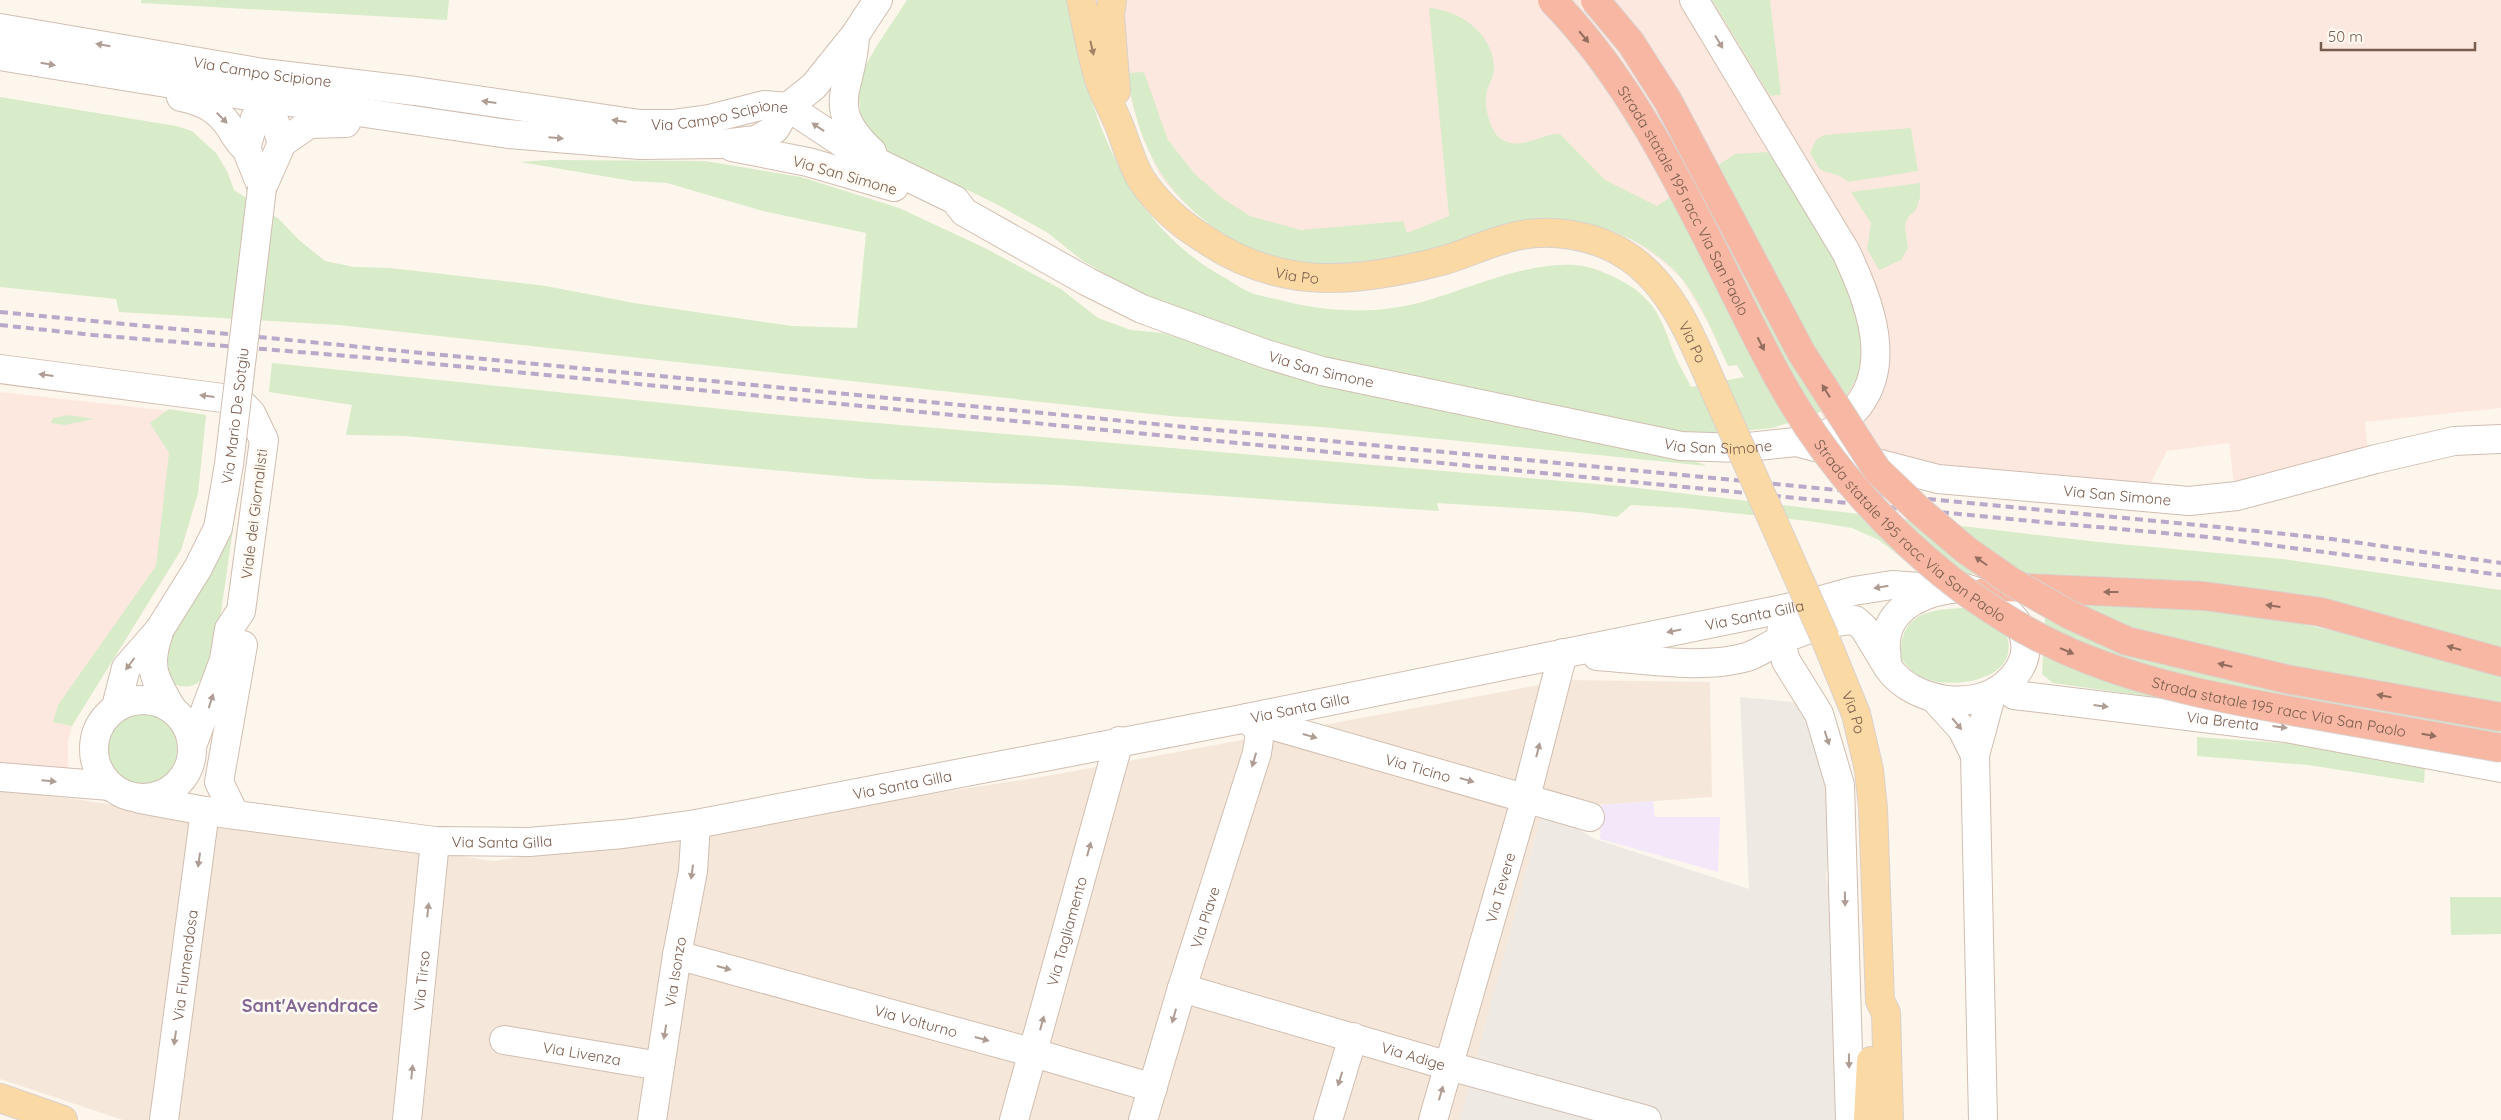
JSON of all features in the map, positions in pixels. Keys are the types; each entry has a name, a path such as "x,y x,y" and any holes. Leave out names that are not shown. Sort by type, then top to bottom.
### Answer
{"highway":[{"name":"Strada statale 195 racc Via San Paolo","path":"1552,0 1593,48 1661,150 1778,378 1820,445 1886,523 1918,554 1957,584 2041,639 2123,672 2195,693 2501,748"},
{"name":"Strada statale 195 racc Via San Paolo","path":"1595,0 1631,43 1668,101 1801,352 1877,470 1920,511 1966,550 2012,582 2070,615 2127,641 2286,679 2501,717"},
{"path":"1982,593 2004,587 2204,596 2321,612 2501,662"}],"main road":[{"name":"Via Po","path":"1081,0 1099,79 1119,125 1130,158 1141,179 1173,215 1219,250 1256,267 1281,274 1311,279 1349,278 1396,272 1451,258 1507,238 1548,233 1578,235 1604,244 1630,258 1658,282 1681,319 1722,406 1825,638 1856,714 1869,770 1874,808 1880,1001 1886,1013 1889,1120"},
{"name":"Via Po","path":"1112,0 1110,16 1119,125"},
{"name":"Via Po","path":"1854,1120 1874,1013 1880,1001"},
{"path":"0,1098 63,1120"}],"street":[{"path":"842,171 808,150 791,130 788,107 814,86 855,35 878,0"},
{"path":"1694,0 1846,252 1866,296 1876,344 1875,372 1860,405 1832,431 1796,442"},
{"name":"Via Campo Scipione","path":"0,28 263,74 386,88 640,124 672,124 708,119 764,105 788,107 775,129 756,140 722,144 640,146 508,134 267,99 0,56"},
{"path":"855,35 854,54 843,93 848,124 863,143 893,172"},
{"name":"Via Campo Scipione","path":"139,52 156,64 238,79 256,86 267,99"},
{"name":"Via Campo Scipione","path":"150,81 163,93 208,105 227,123 246,148"},
{"name":"Via Campo Scipione","path":"267,99 291,86 370,98 386,88"},
{"path":"267,99 282,143"},
{"path":"246,148 255,118 267,99"},
{"name":"Via San Simone","path":"788,107 856,152 893,172 955,200 964,212 1088,282 1142,309 1231,342 1322,371 1681,446 1739,448 1796,442 1938,479 2189,500 2238,496 2376,459 2454,441 2501,439"},
{"name":"Via Campo Scipione","path":"282,143 309,124 337,122 500,142 508,134"},
{"name":"Via Mario De Sotgiu","path":"116,707 126,668 160,629 198,568 218,528 229,464 262,188 282,143"},
{"name":"Via San Simone","path":"722,144 842,171 888,184 948,212 964,212"},
{"name":"Via Mario De Sotgiu","path":"246,148 262,188"},
{"name":"Viale dei Giornalisti","path":"0,369 238,400 251,412 264,440 241,611 229,629 224,660 190,759"},
{"name":"Via Santa Gilla","path":"0,777 110,786 124,795 205,811 435,841 529,842 624,834 696,824 1246,718 1807,604 1854,592 1892,585 1947,588"},
{"path":"1947,588 1965,588 1982,593 2006,608 2016,619 2026,640 2025,655 2020,671 1997,692 1966,700 1933,697 1918,692 1902,682 1888,667 1886,641 1891,623 1903,607 1923,596 1947,588"},
{"path":"1807,604 1790,617 1782,627 1780,640 1786,662 1807,694 1826,734 1840,785 1854,1120"},
{"path":"235,815 219,782 245,632 241,611"},
{"name":"Via Santa Gilla","path":"1563,653 1699,662 1719,661 1748,656 1780,640 1840,620 1855,620 1864,628 1888,667"},
{"name":"Via Mario De Sotgiu","path":"160,629 153,649 155,680 172,709"},
{"name":"Via Tevere","path":"1433,1120 1526,797 1563,653"},
{"path":"1719,661 1781,675 1807,694"},
{"path":"1983,1120 1975,755 1997,692"},
{"name":"Via Brenta","path":"1997,692 2286,728 2501,768"},
{"path":"1933,697 1962,729 1975,755"},
{"path":"110,786 100,775 94,761 93,746 97,731 104,717 116,707 129,701 144,700 158,702 172,709 182,719 189,732 190,759 235,815"},
{"name":"Via Ticino","path":"1246,718 1590,816"},
{"name":"Via Piave","path":"1143,1120 1182,988 1256,753 1260,731 1246,718"},
{"name":"Via Tagliamento","path":"1014,1120 1119,741"},
{"name":"Via Santa Gilla","path":"140,798 162,795 172,789 190,759"},
{"name":"Via Flumendosa","path":"164,1120 205,811"},
{"name":"Via Isonzo","path":"652,1120 677,955 693,871 696,824"},
{"name":"Via Tirso","path":"406,1120 435,841"},
{"name":"Via Volturno","path":"677,955 1034,1053 1152,1088"},
{"name":"Via Adige","path":"1182,988 1449,1066 1647,1120"},
{"path":"1328,1120 1353,1037"},
{"name":"Via Livenza","path":"504,1040 660,1066"}],"shaded area":[{"path":"1125,0 2501,0 2501,408 2365,422 2368,450 2234,485 2229,443 2167,451 2147,490 1952,468 1892,457 1838,442 1820,412 1773,428 1737,365 1728,366 1708,323 1682,279 1661,260 1631,239 1610,230 1581,222 1545,221 1423,254 1204,220 1178,197 1159,174 1142,136 1131,100 1127,73"},
{"path":"0,392 206,415 198,493 181,550 72,725 68,742 68,772 0,762"},
{"path":"1566,680 1710,682 1712,797 1543,809 1460,1120 123,1120 0,1079 0,788 493,861 1047,776"},
{"path":"1740,697 1793,702 1815,719 1835,794 1826,876 1874,1120 1460,1120 1543,809 1595,839 1749,889"},
{"path":"1653,801 1655,817 1720,817 1718,872 1600,839 1601,805"}],"green space":[{"path":"141,0 449,0 447,20 141,3"},
{"path":"907,0 1069,0 1078,55 1093,104 1104,135 1134,192 1152,217 1174,241 1199,261 1250,292 1288,302 1336,310 1386,309 1418,303 1485,281 1534,268 1558,265 1580,266 1612,276 1641,294 1660,319 1677,360 1691,387 1744,377 1737,365 1728,366 1702,310 1682,279 1672,268 1649,250 1623,235 1581,223 1557,221 1523,227 1418,254 1350,268 1336,269 1287,262 1243,245 1215,228 1196,213 1179,197 1165,179 1144,141 1131,97 1127,73 1144,72 1168,140 1195,174 1221,197 1250,216 1301,230 1403,221 1407,233 1449,216 1429,8 1452,13 1472,26 1488,44 1492,55 1494,71 1486,96 1486,107 1491,125 1501,139 1516,144 1553,134 1560,134 1605,180 1657,206 1735,154 1767,152 1774,158 1845,275 1859,312 1863,369 1843,401 1820,412 1773,428 1695,435 1297,352 1150,300 1083,261 1048,233 1000,206 935,174 904,168 884,152 861,120 858,89 866,65"},
{"path":"1712,0 1770,0 1781,95 1770,96"},
{"path":"0,97 176,126 192,131 216,153 227,171 234,190 279,219 299,240 325,261 354,267 390,268 546,286 634,303 792,326 857,328 866,233 763,211 667,183 632,181 520,162 549,160 705,161 801,177 899,208 985,248 1061,289 1098,318 1131,330 1163,333 1308,380 1533,430 1692,460 1707,466 1321,427 1170,416 339,325 119,312 116,299 0,287"},
{"path":"1911,128 1918,171 1848,182 1840,176 1820,170 1810,153 1816,140 1824,135"},
{"path":"1920,183 1920,197 1916,210 1908,217 1905,226 1908,248 1901,260 1879,270 1867,249 1871,223 1851,192"},
{"path":"272,363 771,414 1620,486 2098,542 2282,559 2501,590 2501,755 2252,711 2053,683 2042,674 2045,617 2093,603 2131,601 2195,605 2353,635 2358,612 2072,582 1916,569 1879,540 1852,528 1809,521 1685,508 1631,505 1617,517 1580,512 1437,503 1439,511 1061,485 871,479 405,436 346,435 352,405 269,392"},
{"path":"169,409 206,415 198,493 181,550 72,726 53,722 58,705 156,566 169,453 150,423"},
{"path":"69,415 94,419 65,425 51,423 53,418"},
{"path":"233,529 219,626 221,631 215,650 200,681 190,686 179,686 169,680 166,675 163,665 166,650 173,632"},
{"path":"1965,608 1977,611 2004,629 2009,646 2006,660 1997,670 1968,682 1951,683 1921,677 1907,666 1901,659 1901,644 1910,623 1918,617 1939,610"},
{"path":"141,713 161,719 171,729 177,749 171,769 161,779 141,785 121,779 111,769 105,749 111,729 121,719"},
{"path":"2197,737 2299,744 2425,767 2424,783 2308,765 2197,756"},
{"path":"2450,897 2501,897 2501,934 2451,935"}],"railway":[{"path":"0,312 2218,527 2332,539 2501,563"},
{"path":"0,325 93,335 384,359 2208,537 2501,575"}],"district":[{"name":"Sant'Avendrace","path":"310,1005"}]}
